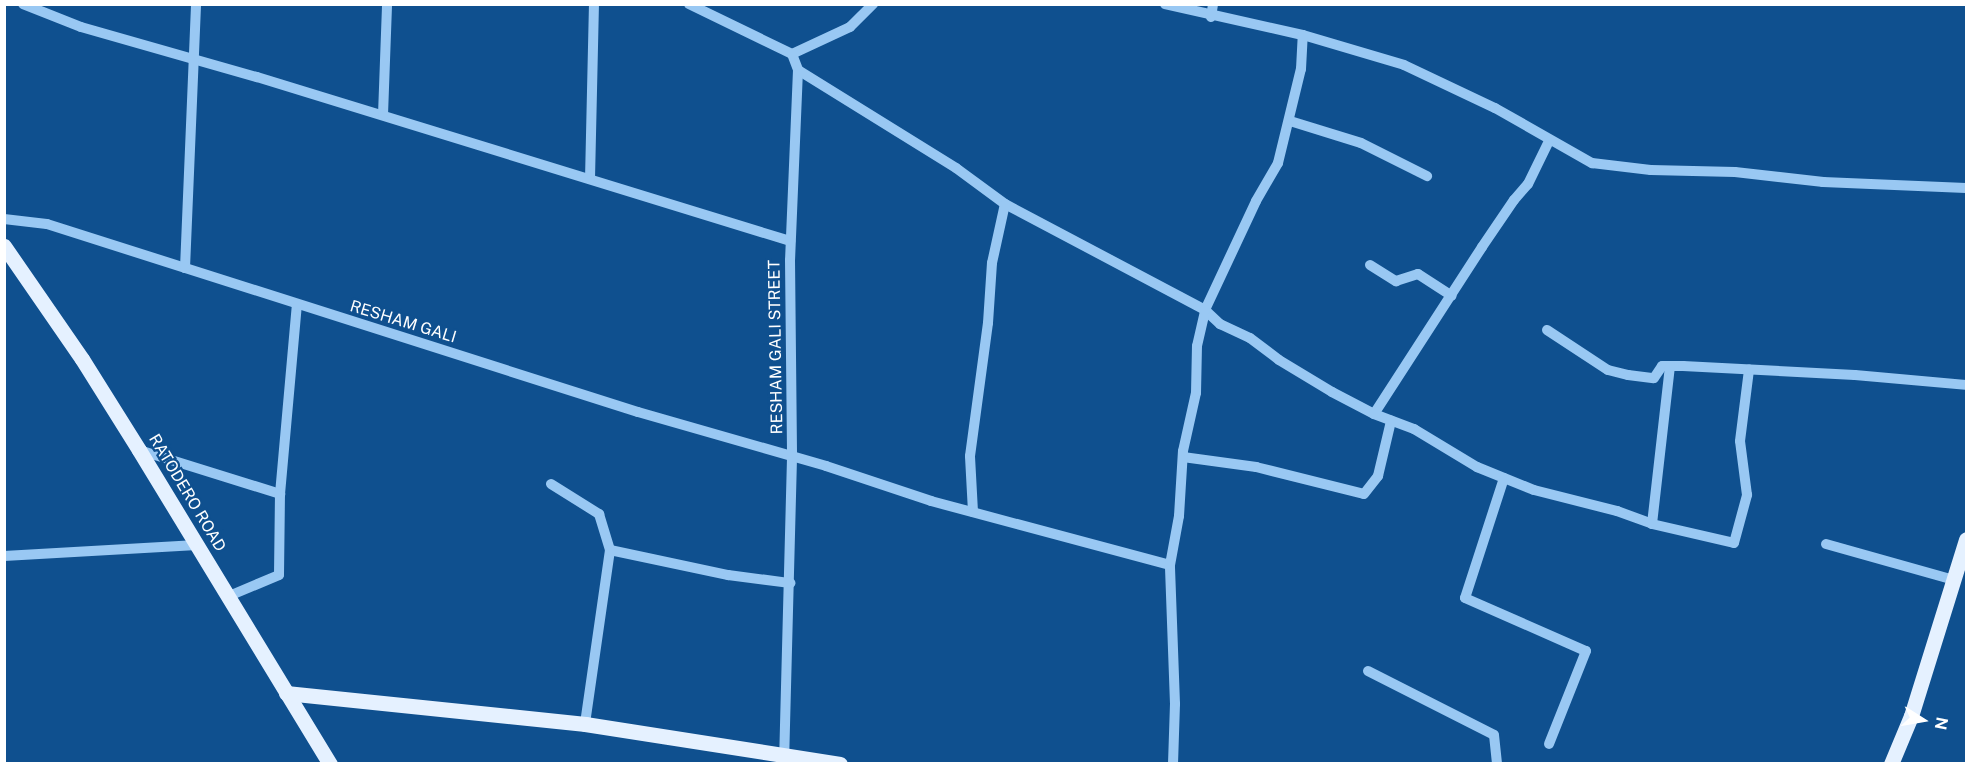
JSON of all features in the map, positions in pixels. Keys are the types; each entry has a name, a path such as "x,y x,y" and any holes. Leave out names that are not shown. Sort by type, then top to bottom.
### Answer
{"main road":[{"name":"RATODERO ROAD","path":"4,246 82,359 330,764"},
{"path":"1891,764 1911,716 1966,539"},
{"path":"285,693 585,724 840,764"}],"street":[{"path":"23,4 81,27 195,59 790,241"},
{"path":"185,268 196,4"},
{"path":"383,116 387,4"},
{"path":"590,179 594,4"},
{"path":"689,4 792,54 850,27 873,4"},
{"path":"1165,4 1211,17 1303,35 1404,65 1495,108 1549,141 1592,163 1652,170 1735,172 1823,182 1966,188"},
{"path":"1211,17 1213,4"},
{"path":"1173,764 1175,704 1170,565 1179,516 1183,457 1196,393 1197,346 1205,310 1256,201 1278,163 1290,121 1300,69 1303,35"},
{"name":"RESHAM GALI STREET","path":"784,755 792,458 790,241 798,70 792,54"},
{"path":"798,70 956,168 1005,204 1205,310 1220,324 1250,338 1279,360 1374,414 1414,429 1477,467 1534,490 1617,511 1652,524 1734,543 1747,495 1740,441 1749,370"},
{"path":"1290,121 1360,143 1427,176"},
{"path":"1374,414 1514,200 1528,184 1549,141"},
{"path":"973,512 970,456 988,323 992,263 1005,204"},
{"name":"RESHAM GALI","path":"4,219 47,224 297,305 792,458 973,512 1170,565"},
{"path":"1370,265 1396,281 1418,274 1452,296"},
{"path":"229,596 279,575 280,494 297,305"},
{"path":"1547,330 1608,370 1654,378 1662,366 1670,366 1855,375 1966,385"},
{"path":"1652,524 1670,366"},
{"path":"1183,457 1256,467 1364,494 1378,476 1391,421"},
{"path":"139,450 280,494"},
{"path":"1504,478 1465,598 1586,651 1549,744"},
{"path":"551,484 599,514 610,550 585,724"},
{"path":"1826,544 1954,580"},
{"path":"4,556 197,545"},
{"path":"610,550 728,575 790,583"},
{"path":"1368,670 1494,735 1497,764"}]}
